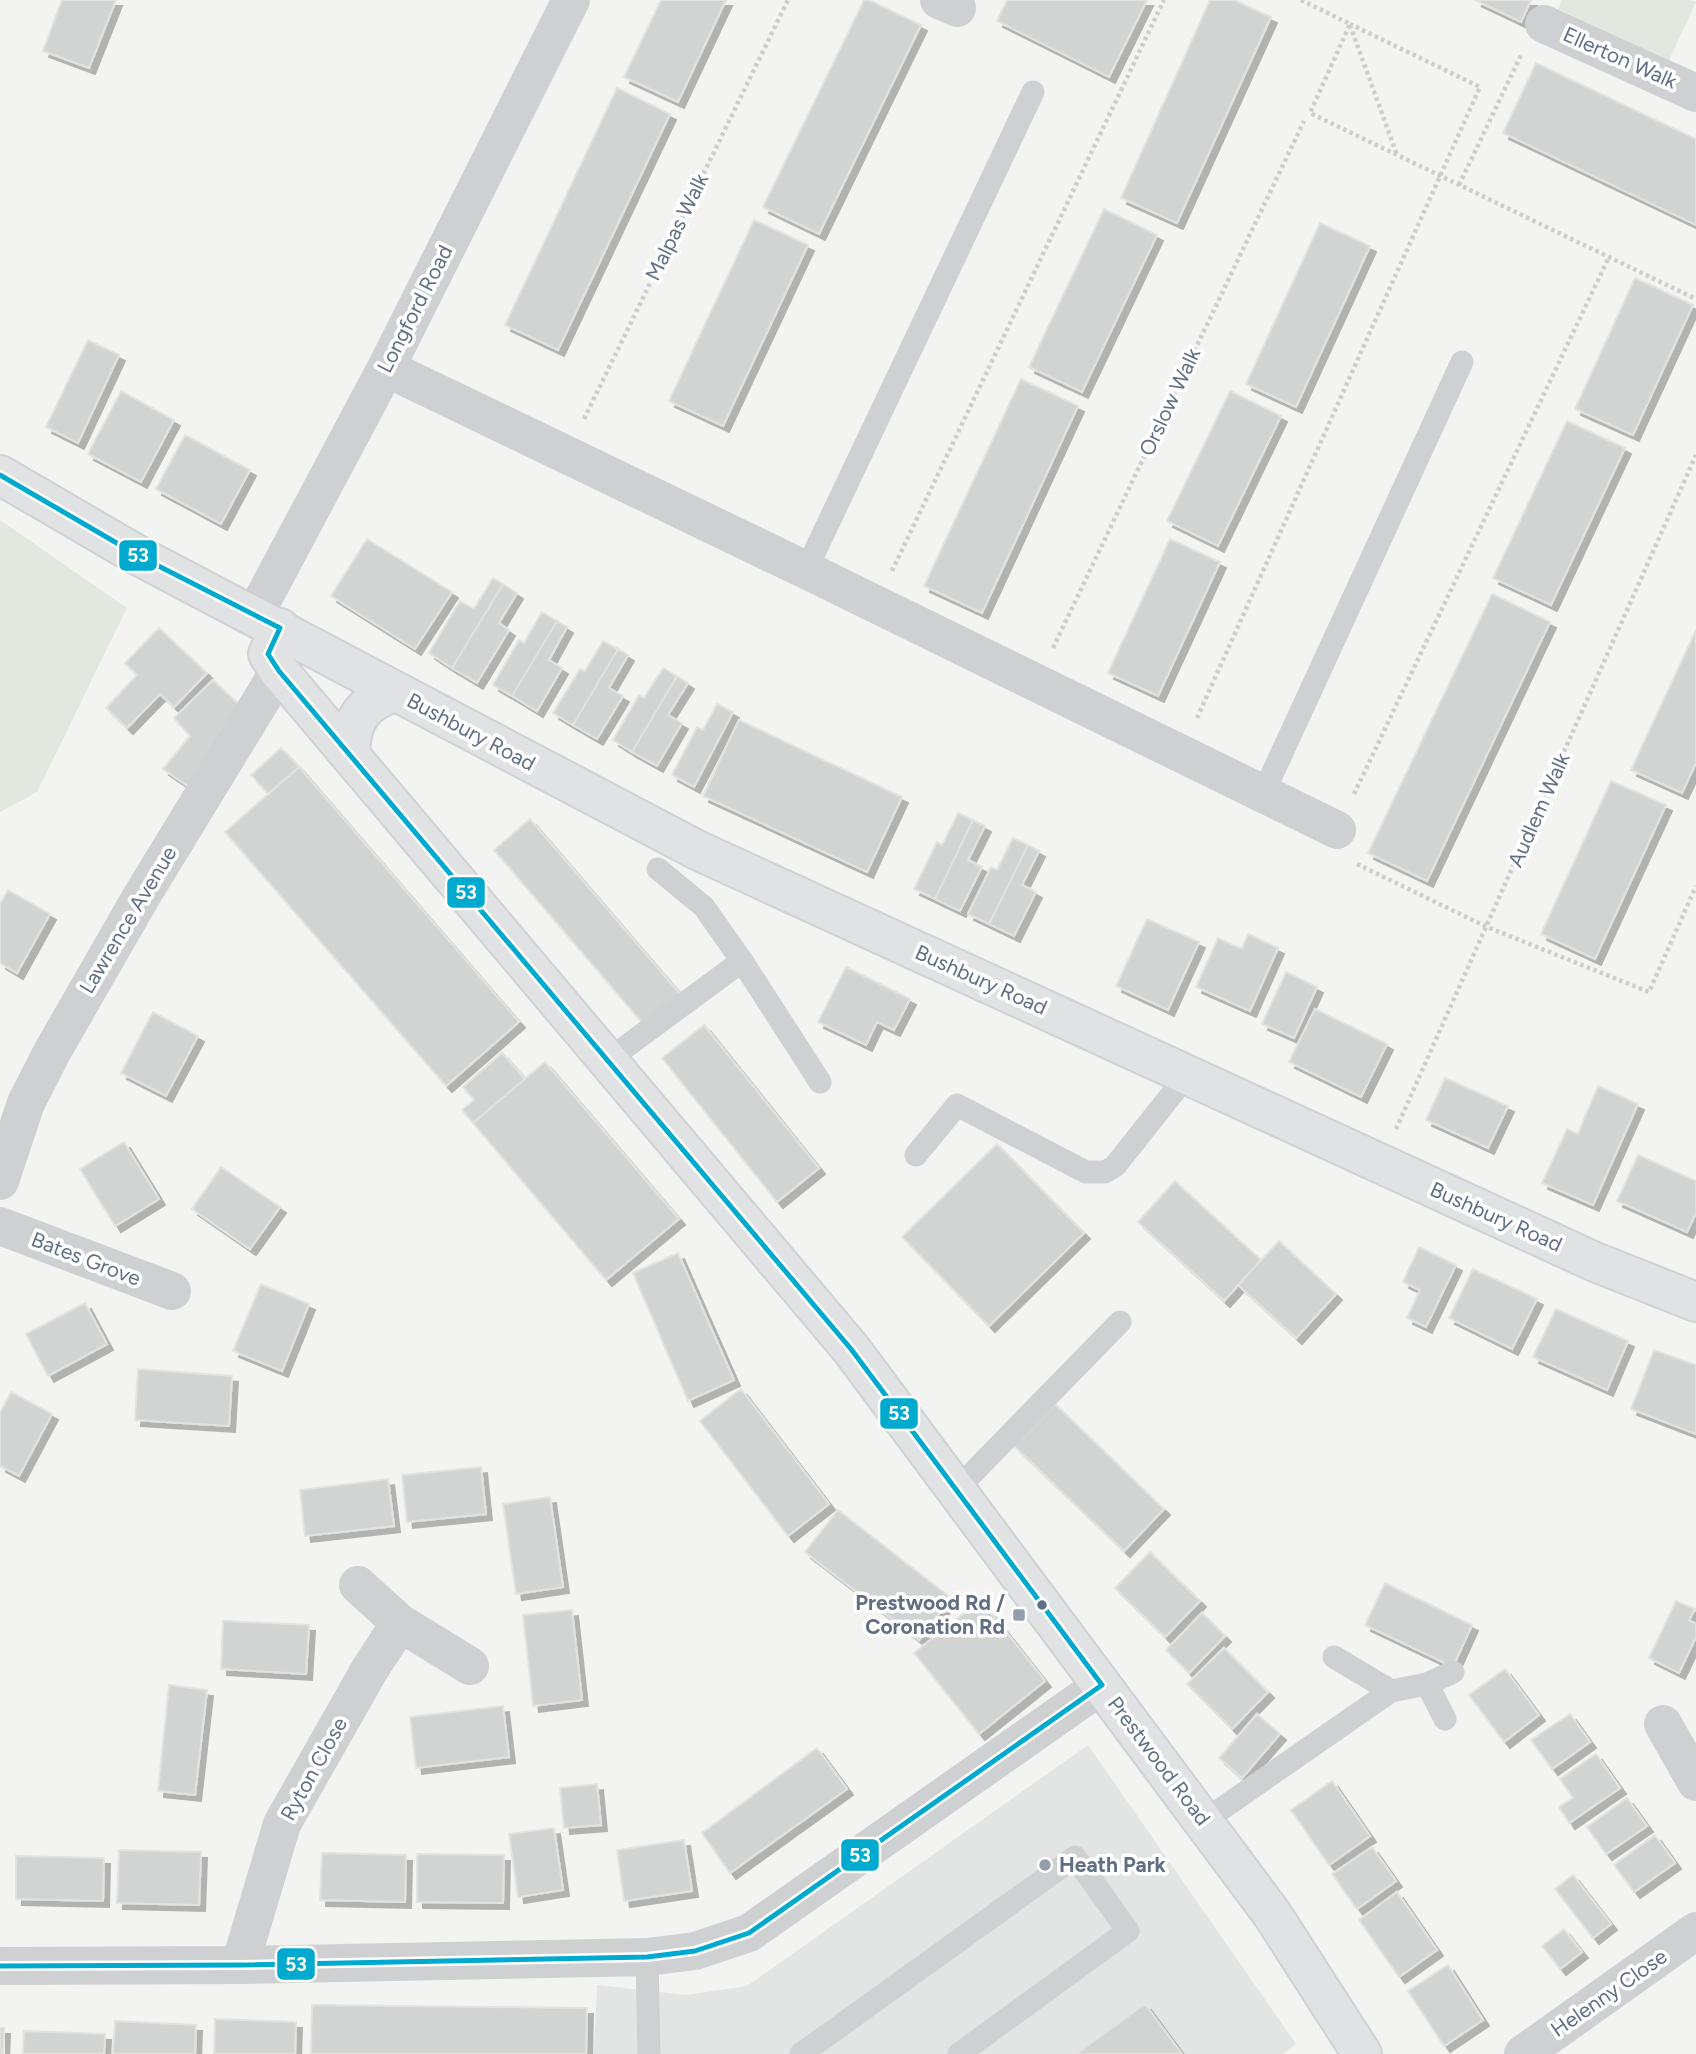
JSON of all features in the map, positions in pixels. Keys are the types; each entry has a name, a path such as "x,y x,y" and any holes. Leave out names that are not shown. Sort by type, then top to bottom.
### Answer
{"street":[{"name":"Longford Road","path":"267,622 386,368 571,0"},
{"name":"Ellerton Walk","path":"1535,35 1696,93"},
{"path":"386,368 876,604 1336,831"},
{"name":"Bushbury Road","path":"0,475 139,556 697,850 1595,1262 1696,1302"},
{"path":"267,622 268,654 279,671"},
{"name":"Prestwood Road","path":"279,671 851,1349 1272,1914 1362,2054"},
{"name":"Lawrence Avenue","path":"0,1181 26,1103 52,1052 141,897 279,671"},
{"path":"350,754 355,723 364,709 376,699 396,692"},
{"name":"Bates Grove","path":"0,1226 172,1291"},
{"path":"358,1585 400,1623 470,1666"},
{"name":"Ryton Close","path":"240,1965 282,1824 370,1669 400,1623"},
{"path":"0,1966 240,1965 648,1957 695,1951 749,1933 1102,1685"},
{"path":"1663,1724 1696,1781"},
{"name":"Helenny Close","path":"1523,2054 1696,1931"}],"lane":[{"path":"806,570 1033,92"},
{"path":"1263,794 1462,362"},
{"path":"658,869 704,907 820,1083"},
{"path":"608,1060 742,961"},
{"path":"916,1155 957,1105 1087,1172 1105,1172 1115,1166 1188,1074"},
{"path":"956,1490 1120,1322"},
{"path":"1334,1657 1391,1691"},
{"path":"1204,1821 1391,1691 1427,1684 1453,1672"},
{"path":"1427,1684 1445,1719"},
{"path":"801,2054 1075,1857 1128,1931 959,2054"},
{"path":"648,1957 649,2054"}],"path":[{"name":"Malpas Walk","path":"566,455 788,0"},
{"path":"876,604 1164,0"},
{"path":"1181,754 1480,87 1301,0"},
{"path":"1350,24 1310,113 1696,299"},
{"path":"1350,24 1398,156"},
{"path":"1459,185 1535,35"},
{"name":"Orslow Walk","path":"1037,683 1304,121"},
{"path":"1609,257 1329,850 1487,926 1650,992 1696,886"},
{"name":"Audlem Walk","path":"1380,1164 1696,455"}],"shaded area":[{"path":"1562,0 1696,2 1669,60 1558,9"},
{"path":"0,520 127,608 37,792 0,812"},
{"name":"Heath Park","path":"1088,1745 1296,2044 1283,2054 594,2054 597,1985 686,1995 747,1986"}],"building":[{"path":"62,0 116,0 89,68 43,51"},
{"path":"661,0 726,0 678,102 624,77"},
{"path":"864,0 921,25 819,234 763,207"},
{"path":"1007,0 1147,0 1109,77 997,21"},
{"path":"1210,0 1234,0 1271,17 1177,223 1121,198"},
{"path":"1475,0 1531,0 1521,22"},
{"path":"1536,63 1696,139 1696,225 1503,133"},
{"path":"617,88 670,114 558,350 505,325"},
{"path":"1104,209 1157,235 1082,392 1029,367"},
{"path":"754,220 808,245 723,426 669,401"},
{"path":"1320,223 1370,246 1296,407 1246,384"},
{"path":"1635,278 1693,305 1633,435 1575,409"},
{"path":"88,340 119,355 78,443 46,427"},
{"path":"1021,379 1078,406 982,613 924,586"},
{"path":"121,391 174,420 141,482 88,454"},
{"path":"1230,391 1281,416 1218,546 1167,521"},
{"path":"1567,421 1625,448 1551,605 1493,578"},
{"path":"185,435 250,470 221,524 156,489"},
{"path":"367,539 452,592 415,649 331,596"},
{"path":"1170,539 1220,562 1158,696 1108,673"},
{"path":"493,578 503,584 452,668 429,653 460,601 474,609"},
{"path":"503,584 517,593 499,623 509,630 477,683 452,668"},
{"path":"1492,594 1550,622 1427,881 1368,853"},
{"path":"542,612 557,621 512,696 493,685 519,640 524,643"},
{"path":"557,621 567,627 549,660 562,668 537,711 512,696"},
{"path":"159,628 207,673 174,707 160,694 127,728 106,708 137,675 125,663"},
{"path":"1696,630 1696,763 1682,793 1631,770"},
{"path":"603,641 618,649 573,725 553,713 580,669 585,671"},
{"path":"618,649 628,655 609,688 623,696 597,739 573,725"},
{"path":"663,668 677,676 632,752 613,740 639,695 644,698"},
{"path":"677,676 688,683 668,715 682,723 657,766 632,752"},
{"path":"213,680 242,707 188,786 163,769 190,736 174,718"},
{"path":"717,704 733,712 694,787 672,775 697,727 703,730"},
{"path":"739,720 902,797 867,872 703,796"},
{"path":"281,748 299,767 268,794 251,775"},
{"path":"299,767 519,1022 446,1086 225,832"},
{"path":"1611,781 1666,805 1595,959 1541,934"},
{"path":"958,813 973,820 935,899 914,889 937,842 942,845"},
{"path":"530,819 681,995 645,1026 494,850"},
{"path":"973,820 985,826 968,860 982,867 960,911 935,899"},
{"path":"1013,838 1028,845 989,924 968,914 991,867 997,870"},
{"path":"1028,845 1039,851 1022,885 1036,892 1014,936 989,924"},
{"path":"8,890 50,914 17,973 0,963 0,904"},
{"path":"1147,919 1199,942 1168,1010 1116,986"},
{"path":"1248,934 1278,948 1250,1011 1196,987 1218,938 1242,949"},
{"path":"846,967 910,999 894,1030 877,1022 866,1045 818,1022"},
{"path":"1286,972 1317,987 1294,1038 1262,1024"},
{"path":"1315,1009 1387,1044 1361,1097 1289,1062"},
{"path":"153,1012 198,1036 166,1096 121,1073"},
{"path":"704,1025 819,1168 777,1202 662,1058"},
{"path":"502,1053 525,1079 473,1123 462,1110 474,1100 463,1087"},
{"path":"545,1062 679,1219 606,1280 473,1123"},
{"path":"1445,1078 1508,1106 1488,1148 1426,1120"},
{"path":"1598,1086 1638,1104 1593,1205 1542,1183 1567,1129 1578,1134"},
{"path":"124,1142 159,1199 115,1226 80,1169"},
{"path":"997,1144 1084,1233 989,1326 902,1237"},
{"path":"1638,1155 1696,1181 1696,1213 1687,1232 1617,1201"},
{"path":"221,1167 280,1207 250,1249 192,1209"},
{"path":"1175,1181 1261,1260 1224,1301 1138,1222"},
{"path":"1279,1241 1336,1294 1296,1338 1238,1285"},
{"path":"1419,1247 1456,1265 1426,1327 1407,1318 1420,1290 1403,1282"},
{"path":"678,1253 734,1380 688,1401 633,1273"},
{"path":"1473,1269 1537,1299 1512,1349 1449,1318"},
{"path":"261,1284 309,1304 282,1371 233,1351"},
{"path":"85,1303 107,1344 48,1376 26,1334"},
{"path":"1556,1309 1628,1341 1607,1390 1533,1357"},
{"path":"1654,1350 1696,1365 1696,1434 1631,1409"},
{"path":"138,1369 232,1376 229,1426 135,1420"},
{"path":"741,1389 829,1504 788,1536 700,1421"},
{"path":"11,1392 52,1414 19,1476 0,1466 0,1413"},
{"path":"1055,1404 1164,1509 1124,1551 1014,1446"},
{"path":"481,1467 486,1514 407,1522 402,1475"},
{"path":"388,1479 394,1526 305,1536 300,1490"},
{"path":"550,1497 563,1587 516,1594 503,1504"},
{"path":"838,1510 951,1598 919,1640 805,1552"},
{"path":"1150,1552 1200,1601 1165,1637 1115,1588"},
{"path":"1385,1583 1472,1625 1453,1667 1365,1625"},
{"path":"981,1600 1045,1681 979,1734 914,1653"},
{"path":"1676,1601 1695,1609 1689,1620 1696,1624 1696,1637 1679,1673 1649,1658"},
{"path":"572,1610 582,1700 533,1706 523,1615"},
{"path":"1202,1613 1225,1636 1189,1673 1166,1650"},
{"path":"223,1621 309,1625 306,1674 221,1669"},
{"path":"1224,1648 1268,1692 1232,1729 1187,1684"},
{"path":"1505,1669 1539,1715 1504,1742 1469,1695"},
{"path":"169,1685 207,1690 195,1795 158,1791"},
{"path":"503,1706 509,1757 416,1768 410,1717"},
{"path":"1257,1714 1280,1734 1242,1778 1219,1758"},
{"path":"1570,1714 1590,1742 1552,1769 1531,1740"},
{"path":"817,1748 847,1789 730,1873 702,1833"},
{"path":"1596,1754 1620,1788 1569,1823 1559,1807 1573,1798 1560,1779"},
{"path":"1332,1781 1370,1836 1329,1865 1291,1810"},
{"path":"597,1784 601,1825 564,1828 560,1788"},
{"path":"1627,1798 1647,1826 1606,1854 1587,1827"},
{"path":"554,1828 563,1890 518,1897 509,1834"},
{"path":"1655,1835 1675,1863 1634,1892 1614,1865"},
{"path":"684,1840 692,1891 624,1901 617,1850"},
{"path":"1372,1847 1396,1881 1357,1909 1332,1874"},
{"path":"119,1850 201,1852 199,1905 117,1903"},
{"path":"322,1853 406,1855 405,1902 320,1900"},
{"path":"417,1854 504,1855 503,1903 417,1902"},
{"path":"16,1856 104,1858 103,1901 16,1899"},
{"path":"1573,1875 1611,1924 1593,1938 1555,1889"},
{"path":"1397,1892 1437,1950 1399,1977 1359,1920"},
{"path":"1564,1929 1582,1952 1560,1969 1542,1946"},
{"path":"1448,1965 1483,2020 1444,2046 1408,1991"},
{"path":"1145,2004 1182,2054 1076,2054"},
{"path":"312,2005 587,2008 586,2054 311,2054"},
{"path":"215,2019 296,2022 295,2054 214,2054"},
{"path":"115,2021 196,2025 195,2054 113,2054"},
{"path":"0,2028 4,2028 3,2054 0,2054"},
{"path":"24,2031 105,2034 104,2054 23,2054"}],"transit line":[{"name":"53","path":"0,475 139,556 280,628"},
{"name":"53","path":"280,628 268,654 279,671 851,1349 1102,1685"},
{"name":"53","path":"0,1966 240,1965 647,1957 695,1951 749,1933 1102,1685"}],"place":[{"name":"Prestwood Rd / Coronation Rd","path":"1019,1615"},
{"name":"Heath Park","path":"1045,1865"}]}
